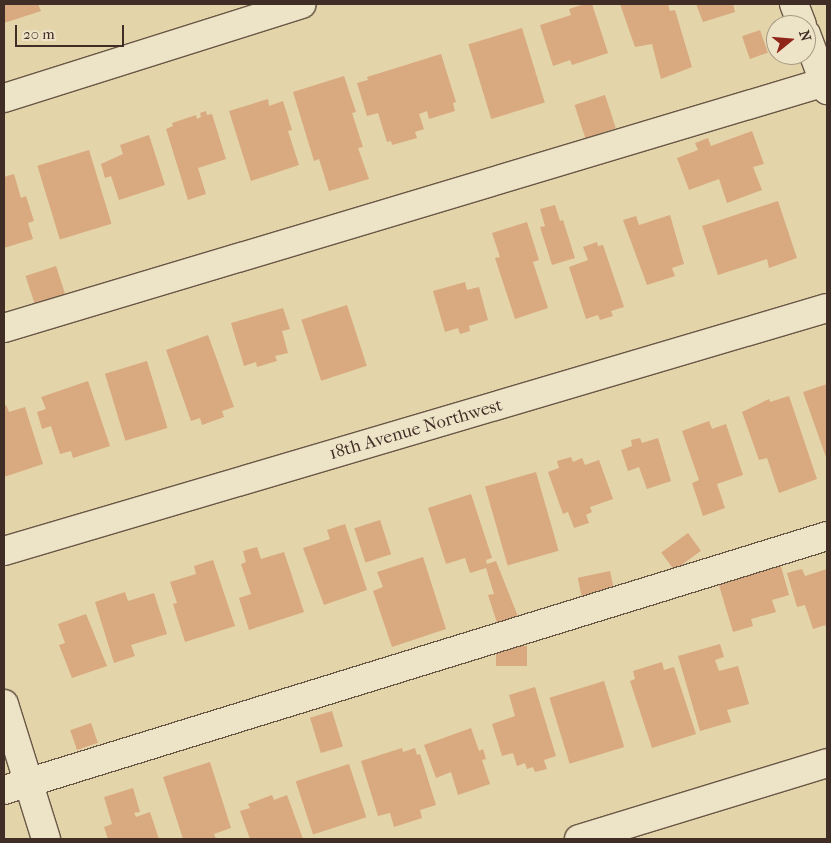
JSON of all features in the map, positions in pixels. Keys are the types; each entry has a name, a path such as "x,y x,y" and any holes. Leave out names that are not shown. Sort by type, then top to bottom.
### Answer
{"street":[{"path":"4,98 302,4"},
{"path":"4,328 826,86 816,60"},
{"name":"18th Avenue Northwest","path":"4,551 827,308"},
{"path":"16,786 827,536"},
{"path":"4,704 16,786 46,839"},
{"path":"579,839 827,763"}],"building":[{"path":"4,4 38,4 41,11 4,23"},
{"path":"592,4 608,53 572,65 570,60 553,66 540,25 571,15 569,9"},
{"path":"620,4 668,4 670,11 675,10 692,67 661,79 652,44 635,47"},
{"path":"696,4 733,4 735,12 703,22"},
{"path":"522,28 545,103 491,119 468,44"},
{"path":"760,30 766,53 750,59 742,36"},
{"path":"441,54 456,102 453,103 455,111 429,119 427,111 419,114 424,129 415,132 417,138 392,145 391,141 387,142 378,113 367,116 357,83 368,80 367,77"},
{"path":"344,76 356,112 352,113 363,147 358,148 369,179 329,191 319,159 314,161 293,92"},
{"path":"605,95 616,128 585,138 575,105"},
{"path":"268,99 269,106 283,101 292,130 288,131 299,165 251,181 229,111"},
{"path":"206,111 207,115 212,114 226,159 198,168 206,194 188,200 166,129 173,126 172,123 196,115 197,119 201,117 200,113"},
{"path":"752,131 764,164 753,167 762,190 727,203 719,179 689,190 677,158 698,150 695,143 708,138 711,146"},
{"path":"149,135 165,185 119,200 111,176 105,178 101,164 123,154 120,145"},
{"path":"89,150 112,224 60,239 37,166"},
{"path":"14,174 21,198 26,196 34,221 28,223 33,239 4,248 4,177"},
{"path":"778,201 797,258 769,268 767,259 718,275 702,226"},
{"path":"555,205 560,221 563,220 575,258 552,265 540,227 545,226 540,209"},
{"path":"670,215 684,264 672,268 675,276 647,285 623,220 636,216 639,225"},
{"path":"527,222 539,260 533,262 548,308 515,319 495,258 500,257 492,233"},
{"path":"597,242 598,246 603,245 624,307 611,311 613,316 600,320 598,315 586,319 569,267 588,260 583,247"},
{"path":"56,266 67,300 37,310 26,276"},
{"path":"465,282 467,290 479,287 488,320 469,326 470,331 460,334 458,328 445,332 433,291"},
{"path":"347,305 367,366 321,381 301,320"},
{"path":"283,308 290,329 282,331 288,353 275,356 277,361 257,367 256,362 244,366 231,323"},
{"path":"208,335 234,407 222,411 224,417 202,425 200,418 191,421 166,350"},
{"path":"147,361 167,428 125,441 105,374"},
{"path":"88,381 110,446 73,458 71,451 60,454 51,426 42,429 37,412 46,409 41,397"},
{"path":"827,384 827,460 803,392"},
{"path":"789,396 817,479 779,493 767,458 759,460 742,412 769,399 770,402"},
{"path":"6,405 9,412 25,407 43,464 4,477 4,406"},
{"path":"709,421 712,429 726,424 743,475 717,484 725,508 703,516 692,483 699,480 682,431"},
{"path":"640,438 642,443 658,438 671,481 647,489 639,467 628,471 621,450 632,446 631,440"},
{"path":"571,457 573,462 582,458 585,465 599,460 613,499 590,507 592,512 586,515 589,523 574,528 568,512 563,514 548,472 559,468 557,461"},
{"path":"536,472 559,551 508,565 485,487"},
{"path":"471,494 492,558 486,560 487,564 496,561 519,619 498,626 488,595 494,594 486,568 470,573 465,558 446,564 428,508"},
{"path":"380,520 391,554 365,563 354,528"},
{"path":"345,524 367,590 324,605 303,548 330,539 327,530"},
{"path":"688,533 701,551 674,570 661,552"},
{"path":"257,547 261,559 284,552 304,612 249,630 239,598 251,594 241,564 246,562 243,551"},
{"path":"423,557 446,629 392,647 373,591 383,587 377,572"},
{"path":"213,560 235,626 185,642 173,604 177,603 170,582 196,574 194,566"},
{"path":"780,563 789,595 772,600 776,612 751,619 753,626 733,632 718,582"},
{"path":"802,569 805,576 827,569 827,630 825,625 813,629 805,605 797,607 787,573"},
{"path":"610,571 614,590 582,596 578,578"},
{"path":"125,592 128,601 154,593 167,634 131,645 135,656 114,663 95,602"},
{"path":"86,614 107,666 72,678 59,645 65,643 58,624"},
{"path":"720,644 724,657 715,660 719,671 738,666 749,704 727,710 731,722 700,731 678,656"},
{"path":"496,646 527,646 527,666 496,666"},
{"path":"662,662 664,670 674,667 696,734 652,748 630,681 635,679 633,671"},
{"path":"604,681 624,747 570,764 549,698"},
{"path":"535,687 556,756 544,760 547,769 535,772 533,767 527,769 525,763 517,766 513,753 502,756 492,724 515,716 509,695"},
{"path":"332,711 343,746 321,753 310,718"},
{"path":"91,723 98,743 77,750 70,730"},
{"path":"471,728 479,751 483,749 486,759 482,760 490,784 458,795 451,772 436,778 424,745"},
{"path":"402,748 403,752 415,748 417,755 420,754 436,805 420,810 422,818 394,827 390,813 378,816 361,761"},
{"path":"210,762 231,828 214,834 216,839 183,839 163,777"},
{"path":"349,764 366,817 313,835 296,781"},
{"path":"133,788 140,812 134,813 136,817 150,812 159,839 108,839 104,827 112,824 104,797"},
{"path":"272,795 274,800 287,795 303,839 250,839 240,811 250,808 248,804"}]}
